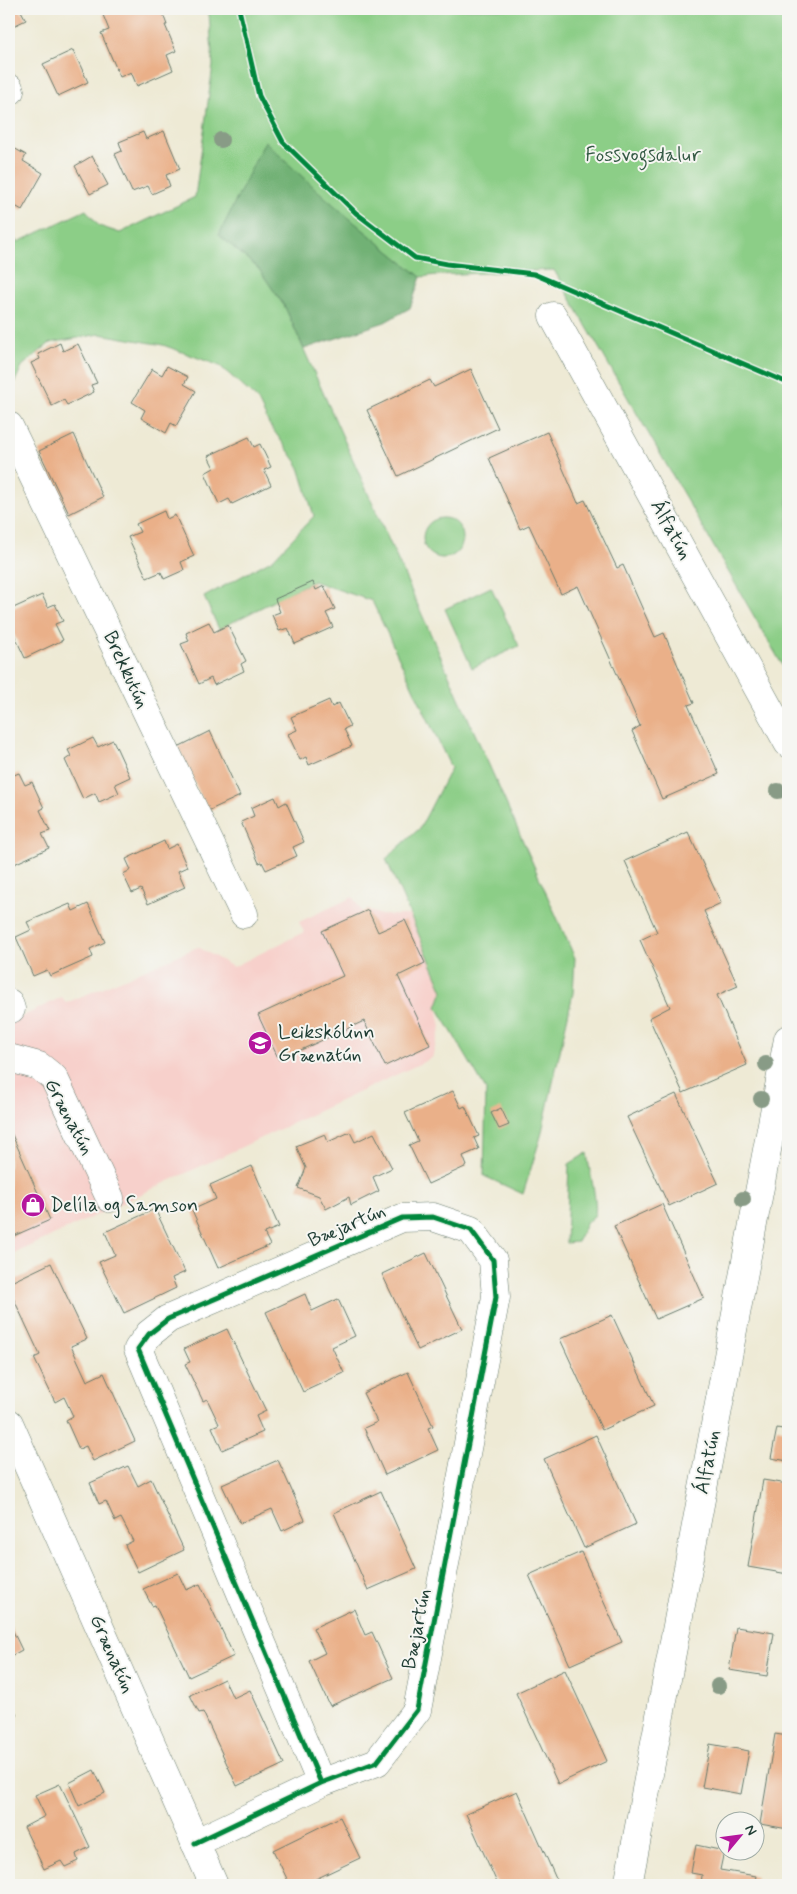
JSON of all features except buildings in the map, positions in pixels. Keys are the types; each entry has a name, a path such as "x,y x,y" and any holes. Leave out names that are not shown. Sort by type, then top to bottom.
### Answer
{"street":[{"name":"Álfatún","path":"553,316 788,743"},
{"name":"Brekkutún","path":"9,426 244,914"},
{"name":"Álfatún","path":"628,1885 788,1039"},
{"name":"Grænatún","path":"9,1058 39,1066 54,1078 110,1198"},
{"name":"Bæjartún","path":"195,1843 321,1783 377,1762 417,1710 496,1297 493,1260 471,1230 433,1217 402,1218 168,1319 149,1334 138,1349 321,1783"},
{"name":"Grænatún","path":"9,1423 214,1885"}],"shaded area":[{"name":"Leikskólinn Grænatún","path":"353,897 362,912 368,910 381,915 410,915 443,991 437,1007 441,1027 432,1058 9,1256 9,1023 62,997 66,1003 198,947 233,967 304,932 299,922"}],"green space":[{"name":"Fossvogsdalur","path":"207,9 788,9 788,675 554,270 421,277 341,211 265,142 219,235 259,269 285,307 575,958 573,993 541,1136 523,1194 484,1176 486,1090 437,1007 443,991 386,859 420,828 451,768 372,601 313,581 219,629 204,597 273,559 314,516 298,464 269,424 257,399 220,366 163,345 100,334 50,343 22,366 9,395 9,236 18,242 86,210 99,226 120,233 195,197 213,65"},
{"path":"265,141 341,211 421,277 410,308 385,322 304,349 285,307 259,269 219,235"},
{"path":"447,518 454,521 460,527 463,538 462,546 454,555 447,558 439,558 432,555 424,546 423,534 426,527 435,519"},
{"path":"491,587 519,646 472,668 445,609"},
{"path":"587,1153 596,1209 595,1215 587,1222 577,1242 566,1243 569,1164"}],"cycle path":[{"path":"239,9 259,96 283,142 356,213 415,258 447,264 534,274 788,383"},
{"path":"195,1843 321,1783 377,1762 417,1710 496,1297 493,1260 471,1230 433,1217 402,1218 168,1319 149,1334 138,1349 321,1783"}],"place":[{"name":"Leikskólinn Grænatún","path":"260,1043"},
{"name":"Delíla og Samson","path":"33,1205"}]}
